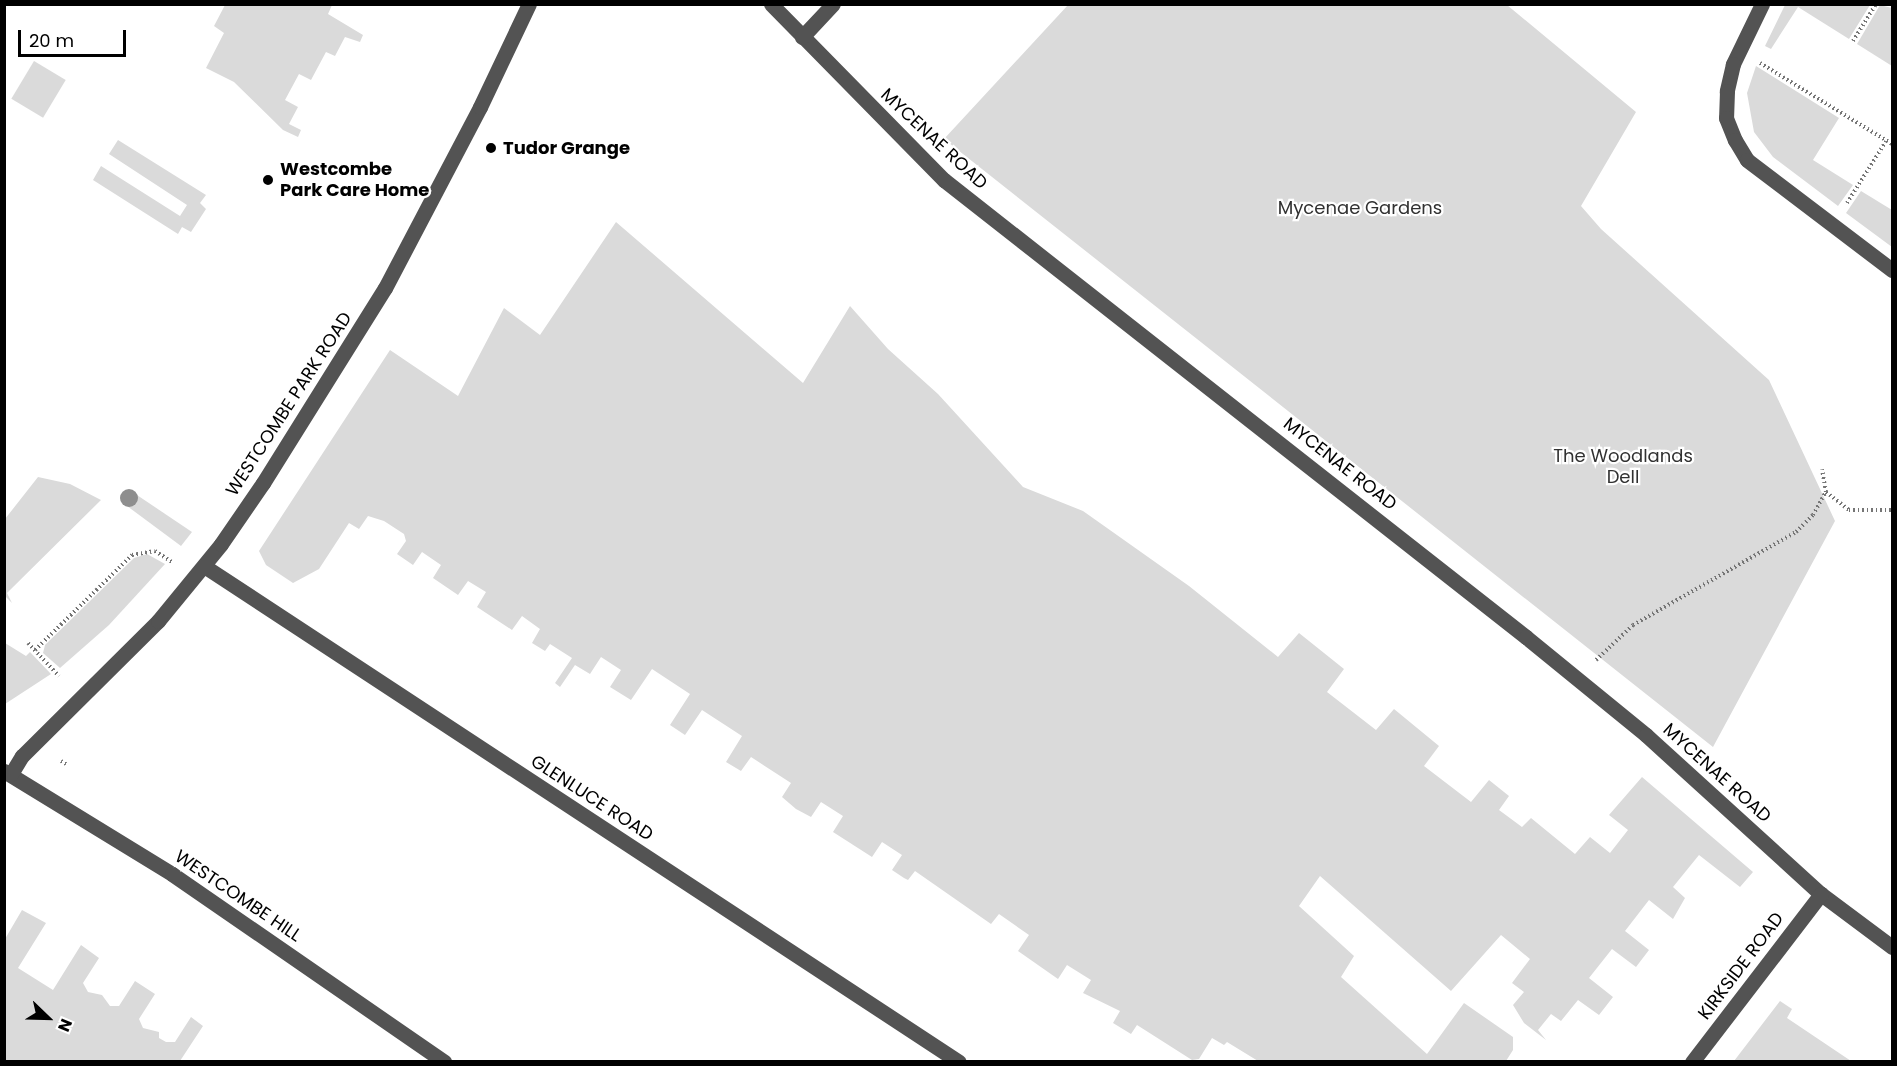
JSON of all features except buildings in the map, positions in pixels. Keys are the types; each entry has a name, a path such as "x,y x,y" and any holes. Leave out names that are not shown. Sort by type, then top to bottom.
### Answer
{"street":[{"name":"WESTCOMBE PARK ROAD","path":"8,772 158,621 204,566 263,483 385,288 480,107 529,4"},
{"name":"MYCENAE ROAD","path":"771,4 944,180 1526,637 1646,735 1821,894 1893,947"},
{"path":"802,37 833,4"},
{"path":"1762,4 1733,64 1727,91 1726,118 1735,140 1747,160 1893,270"},
{"name":"GLENLUCE ROAD","path":"204,566 959,1062"},
{"name":"WESTCOMBE HILL","path":"8,772 172,874 445,1062"},
{"name":"KIRKSIDE ROAD","path":"1692,1062 1821,894"}],"path":[{"path":"1853,41 1876,4"},
{"path":"1752,58 1893,144"},
{"path":"1857,188 1887,141"},
{"path":"1596,660 1633,625 1796,532 1813,515 1826,492 1822,469"},
{"path":"1826,492 1849,510 1893,510"},
{"path":"35,650 132,555 155,550 173,562"},
{"path":"28,643 59,676"}],"green space":[{"path":"1785,4 1870,5 1849,39 1798,7 1771,49 1765,46"},
{"path":"225,5 332,5 328,14 363,35 360,42 345,37 335,56 326,52 311,80 299,74 285,100 298,107 289,124 301,130 298,137 283,130 234,82 206,68 224,33 214,26"},
{"name":"Mycenae Gardens","path":"1068,5 1507,5 1636,112 1581,206 1601,229 1769,380 1835,521 1713,747 944,139"},
{"path":"1880,5 1892,8 1892,66 1857,44"},
{"path":"34,61 66,80 43,118 11,99"},
{"path":"1756,66 1839,118 1813,160 1853,185 1838,206 1773,157 1754,132 1747,93"},
{"path":"118,140 206,195 200,203 206,209 191,232 182,227 178,234 93,180 101,166 180,216 187,205 109,154"},
{"path":"1861,191 1892,210 1892,247 1846,213"},
{"path":"616,222 803,383 850,306 888,349 938,394 1023,487 1083,511 1189,586 1278,657 1299,633 1344,669 1327,692 1376,730 1394,709 1439,746 1424,766 1471,802 1489,780 1509,796 1499,810 1522,827 1531,818 1575,854 1590,837 1610,853 1628,830 1609,815 1642,777 1753,872 1740,887 1699,855 1673,887 1685,898 1673,919 1649,900 1625,931 1649,950 1636,967 1612,949 1589,978 1613,997 1599,1015 1578,1000 1561,1021 1551,1014 1538,1030 1546,1040 1524,1023 1513,1005 1524,992 1512,983 1530,959 1501,935 1451,991 1320,876 1299,906 1354,956 1341,977 1427,1054 1464,1003 1513,1037 1513,1050 1506,1061 1258,1061 1227,1042 1224,1045 1212,1038 1199,1059 1192,1060 1137,1025 1131,1034 1113,1023 1120,1011 1083,993 1091,980 1067,965 1058,979 1018,951 1029,935 999,914 991,924 915,871 908,880 904,878 892,870 902,855 882,842 872,857 833,832 843,816 821,802 811,817 796,809 782,797 791,783 751,757 741,771 726,762 742,736 702,710 685,735 670,725 690,694 652,669 631,700 610,687 621,670 601,657 590,674 575,665 560,687 555,683 572,658 550,644 545,651 532,643 540,629 522,616 512,630 477,607 486,592 468,581 458,595 433,578 441,565 422,552 413,565 397,554 406,541 404,534 384,521 368,516 359,529 349,523 319,569 293,583 266,565 259,551 390,350 458,396 504,308 540,335"},
{"path":"38,477 70,484 101,500 7,593 12,603 5,596 5,519"},
{"path":"131,491 192,532 181,546 123,503"},
{"path":"147,554 165,564 109,625 60,668 43,653 45,645 134,558"},
{"path":"5,643 26,656 30,652 51,674 5,704"},
{"path":"22,910 46,923 18,968 53,990 81,945 99,958 83,983 88,992 102,995 110,1006 119,1006 135,981 155,994 139,1019 143,1028 159,1032 159,1038 166,1042 175,1042 191,1017 203,1026 180,1061 5,1061 5,939"},
{"path":"1780,1001 1792,1009 1787,1018 1851,1061 1734,1061"}],"place":[{"name":"Tudor Grange","path":"491,148"},
{"name":"Westcombe Park Care Home","path":"268,180"}],"park label":[{"name":"The Woodlands Dell","path":"1623,467"}]}
